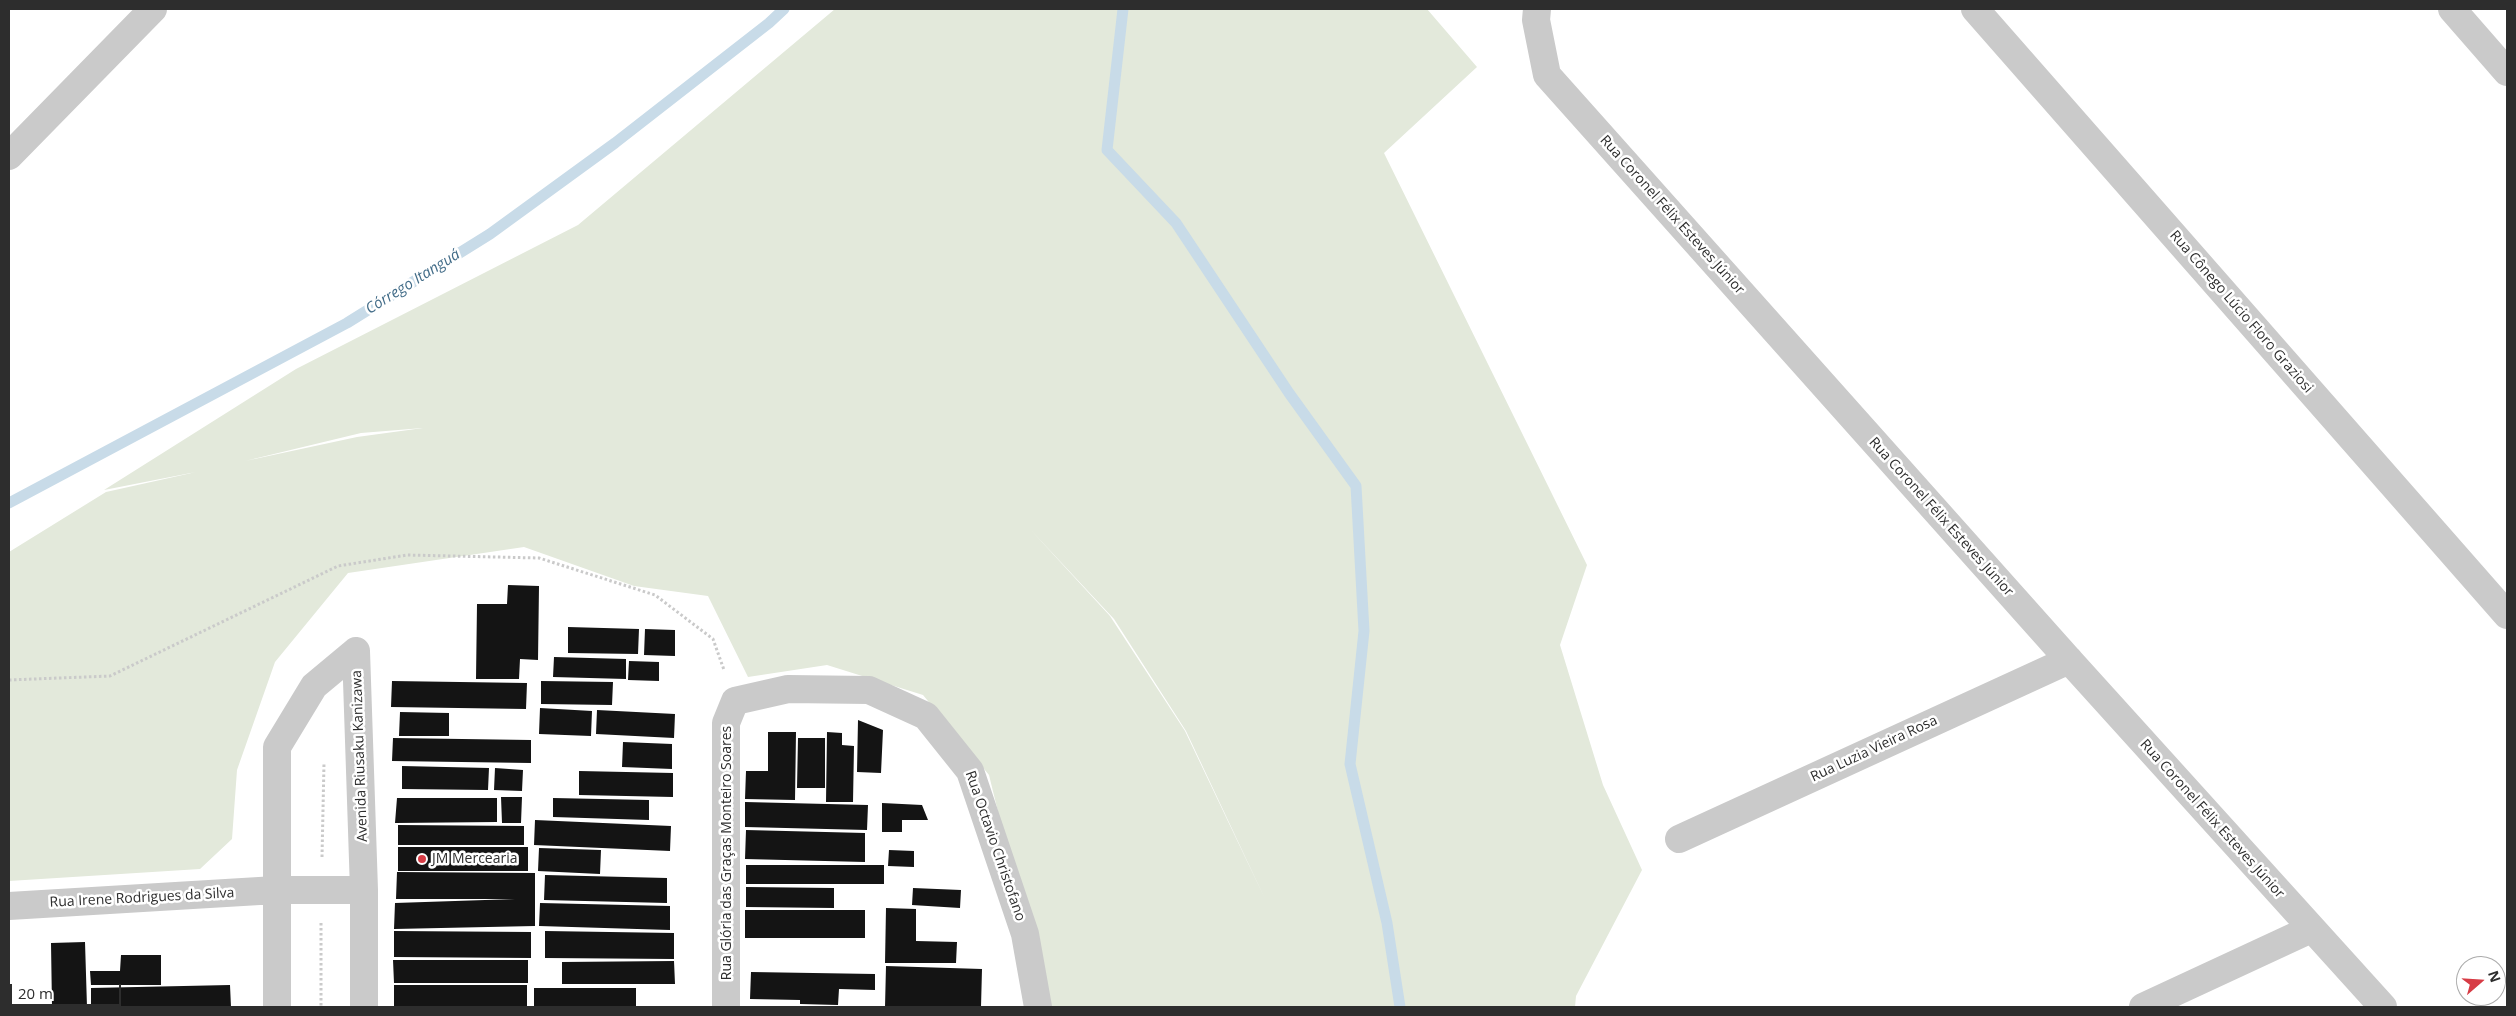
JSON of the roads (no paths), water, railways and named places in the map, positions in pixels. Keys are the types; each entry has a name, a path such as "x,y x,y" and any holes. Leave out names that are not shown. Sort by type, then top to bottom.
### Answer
{"street":[{"path":"9,156 153,9"},
{"name":"Rua Coronel Félix Esteves Júnior","path":"1537,9 1536,20 1547,75 2069,660 2383,1007"},
{"name":"Rua Cônego Lúcio Floro Graziosi","path":"1975,9 2507,615"},
{"path":"2452,9 2507,72"},
{"name":"Avenida Riusaku Kanizawa","path":"277,1007 277,747 314,686 356,651 364,890 364,1007"},
{"name":"Rua Luzia Vieira Rosa","path":"1679,839 2069,660"},
{"name":"Rua Octavio Christofano","path":"735,701 788,689 869,690 926,716 970,771 1025,934 1038,1007"},
{"name":"Rua Glória das Graças Monteiro Soares","path":"726,1007 726,723 735,701"},
{"name":"Rua Irene Rodrigues da Silva","path":"9,906 276,890 364,890"},
{"path":"2143,1007 2311,929"}],"waterway":[{"name":"Córrego Itanguá","path":"9,503 347,323 490,234 615,143 769,23 784,9"},
{"path":"1123,9 1107,150 1176,223 1289,393 1356,486 1364,631 1350,764 1387,923 1400,1007"}],"place":[{"name":"JM Mercearia","path":"422,859"}]}
